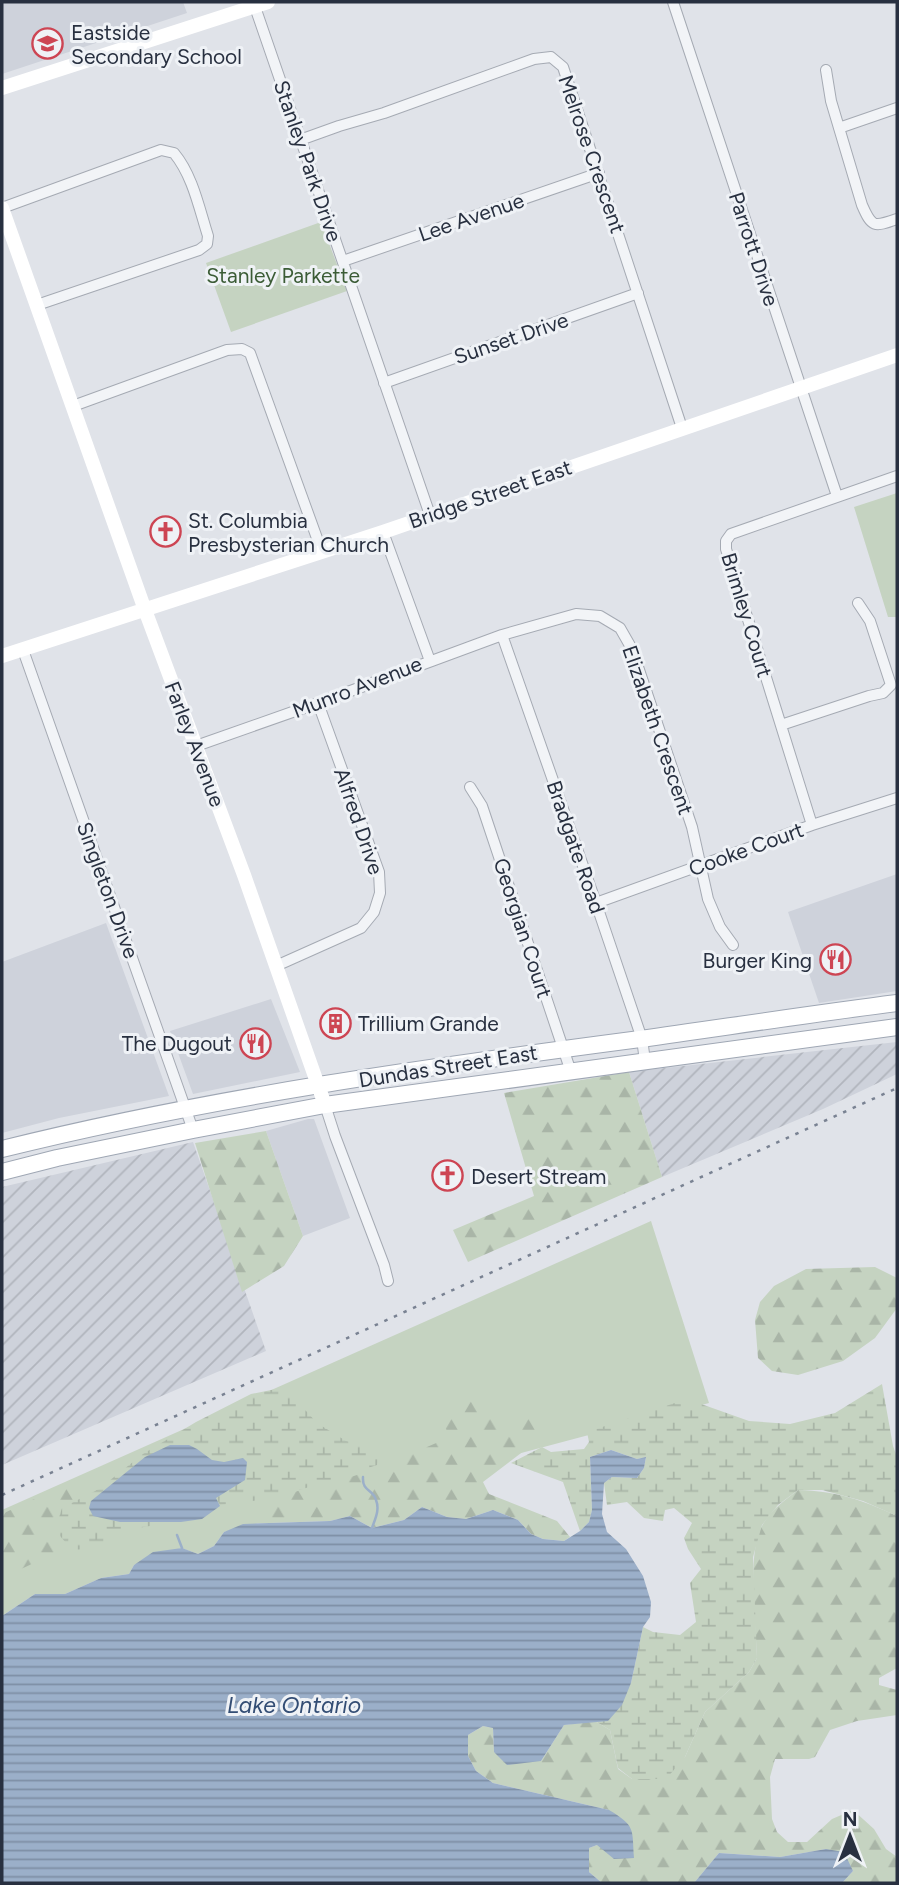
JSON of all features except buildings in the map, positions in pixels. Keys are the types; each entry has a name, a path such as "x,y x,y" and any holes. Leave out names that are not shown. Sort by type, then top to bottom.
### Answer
{"main road":[{"name":"Dundas Street East","path":"2,1149 186,1109 318,1086 897,1003"},
{"path":"824,1013 830,1036"},
{"name":"Dundas Street East","path":"2,1172 57,1158 325,1105 897,1027"},
{"path":"380,1076 384,1097"}],"street":[{"name":"Parrott Drive","path":"673,2 836,496"},
{"path":"2,88 261,4"},
{"name":"Stanley Park Drive","path":"261,4 300,140 430,514"},
{"name":"Melrose Crescent","path":"300,140 534,59 551,57 563,67 682,428"},
{"path":"826,70 829,93 839,128 869,220 874,224 881,224 897,219"},
{"path":"839,128 897,108"},
{"path":"2,208 161,150 174,153 183,164 190,182 208,236 207,244 199,250 37,305"},
{"name":"Lee Avenue","path":"343,261 599,173"},
{"name":"Farley Avenue","path":"2,208 388,1281"},
{"name":"Sunset Drive","path":"384,383 638,293"},
{"path":"73,406 227,351 242,349 250,353 322,552"},
{"name":"Bridge Street East","path":"2,656 383,532 897,355"},
{"name":"Brimley Court","path":"812,825 726,549 726,541 731,534 897,476"},
{"name":"Munro Avenue","path":"196,746 430,661 383,532"},
{"path":"781,725 883,693 891,685 870,621 858,603"},
{"name":"Elizabeth Crescent","path":"430,661 502,635 576,614 600,615 620,628 642,674 692,827 715,919 733,944"},
{"name":"Bradgate Road","path":"502,635 642,1039 645,1061"},
{"name":"Singleton Drive","path":"23,650 193,1130"},
{"name":"Alfred Drive","path":"276,966 361,928 374,912 380,893 379,872 318,703"},
{"name":"Georgian Court","path":"470,787 482,806 571,1072"},
{"name":"Cooke Court","path":"596,903 812,825 897,798"}],"shaded area":[{"name":"Eastside Secondary School","path":"2,2 183,2 187,13 2,74"},
{"path":"897,874 897,991 819,1003 788,912"},
{"path":"106,923 169,1096 59,1118 2,1133 2,962"},
{"path":"271,999 300,1072 193,1094 170,1031"},
{"path":"897,1042 897,1074 823,1109 662,1177 629,1072"},
{"path":"314,1119 350,1218 303,1236 266,1131"},
{"path":"193,1142 266,1351 2,1465 2,1187"}],"green space":[{"name":"Stanley Parkette","path":"321,222 347,291 231,332 206,263"},
{"path":"897,493 897,617 888,617 854,507"},
{"path":"629,1072 662,1177 468,1262 453,1230 534,1196 504,1093"},
{"path":"266,1131 303,1236 284,1266 242,1292 195,1143"},
{"path":"651,1221 709,1403 224,1532 214,1546 198,1554 181,1548 134,1565 129,1574 101,1578 65,1594 35,1594 2,1616 2,1510"},
{"path":"875,1267 897,1278 897,1308 875,1338 843,1361 798,1375 772,1371 758,1358 755,1320 760,1302 774,1286 806,1269"},
{"path":"882,1384 897,1457 897,1516 863,1501 822,1490 798,1490 778,1505 762,1525 753,1557 757,1658 749,1672 705,1712 685,1757 666,1779 632,1779 618,1768 610,1730 595,1721 608,1720 631,1683 643,1627 653,1632 680,1635 696,1622 690,1583 701,1569 684,1538 692,1523 674,1508 665,1510 663,1521 644,1518 627,1502 607,1505 604,1483 612,1477 637,1478 644,1468 646,1457 637,1459 611,1450 590,1457 592,1510 589,1522 580,1531 563,1482 511,1463 542,1447 551,1452 584,1449 589,1442 587,1432 687,1399 749,1421 790,1424 835,1413"},
{"path":"476,1386 481,1391 477,1407 513,1416 559,1415 550,1431 483,1482 489,1494 557,1521 570,1537 564,1541 543,1539 531,1534 518,1520 493,1510 466,1519 447,1517 422,1507 404,1520 372,1528 350,1516 330,1521 243,1524 255,1512 283,1496 360,1474 450,1437 444,1425 456,1397"},
{"path":"276,1389 297,1401 317,1423 346,1441 376,1448 381,1455 377,1465 275,1498 220,1505 216,1498 243,1458 218,1461 197,1449 145,1457 91,1501 89,1508 120,1522 173,1522 138,1528 97,1548 72,1550 55,1530 62,1508 99,1489 143,1454 196,1422 251,1394"},
{"path":"73,1481 75,1501 62,1508 55,1529 72,1550 36,1562 2,1578 2,1514"},
{"path":"798,1490 849,1497 897,1516 897,1668 879,1678 879,1685 897,1690 897,1715 857,1721 830,1730 815,1757 775,1759 770,1777 772,1819 777,1832 788,1842 807,1842 832,1819 853,1810 874,1829 886,1849 897,1857 897,1883 842,1883 853,1871 826,1849 780,1857 719,1853 694,1883 602,1883 589,1872 589,1848 597,1845 609,1810 493,1783 476,1771 468,1756 468,1735 483,1726 493,1728 494,1752 541,1761 564,1725 595,1721 610,1730 618,1769 632,1779 685,1757 705,1712 749,1672 757,1658 753,1570 758,1536 770,1514"}],"water":[{"path":"170,1445 189,1445 212,1460 224,1462 243,1458 247,1462 245,1480 216,1498 220,1506 202,1519 181,1522 120,1522 93,1516 89,1508 91,1501 145,1457"},
{"name":"Lake Ontario","path":"611,1450 637,1459 646,1457 644,1468 637,1478 612,1477 604,1483 602,1514 607,1532 626,1549 643,1576 651,1602 650,1617 643,1627 631,1683 622,1705 608,1721 564,1725 541,1761 507,1765 494,1752 493,1728 483,1726 468,1735 468,1756 476,1771 493,1783 609,1810 624,1820 631,1829 634,1858 614,1859 597,1845 589,1848 589,1872 602,1883 2,1883 2,1616 35,1594 65,1594 101,1578 129,1574 134,1565 153,1552 182,1548 198,1554 214,1546 224,1532 243,1524 330,1521 350,1516 372,1528 404,1520 422,1507 447,1517 466,1519 493,1510 518,1520 531,1534 543,1539 564,1541 589,1522 592,1510 590,1457"},
{"path":"826,1849 844,1852 853,1871 842,1883 694,1883 719,1853 780,1857"}],"waterway":[{"path":"363,1477 364,1485 375,1496 377,1504 372,1528"},
{"path":"177,1535 182,1548"}],"railway":[{"path":"2,1495 897,1088"}],"place":[{"name":"Eastside Secondary School","path":"48,44"},
{"name":"St. Columbia Presbysterian Church","path":"165,532"},
{"name":"Burger King","path":"835,960"},
{"name":"Trillium Grande","path":"335,1023"},
{"name":"The Dugout","path":"255,1043"},
{"name":"Desert Stream","path":"448,1176"}]}
